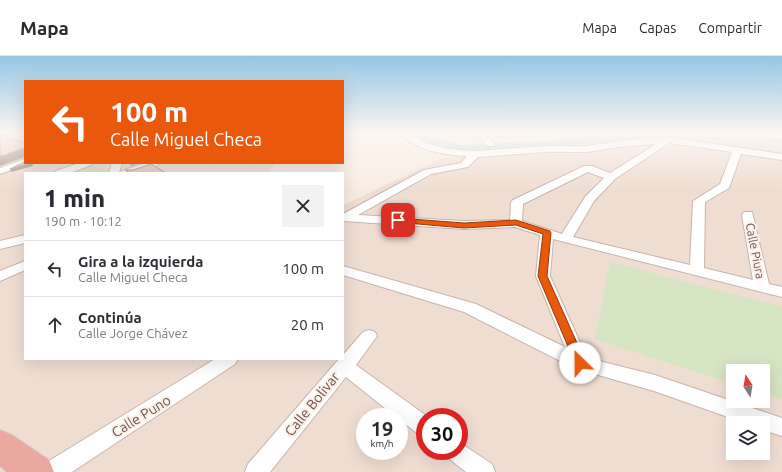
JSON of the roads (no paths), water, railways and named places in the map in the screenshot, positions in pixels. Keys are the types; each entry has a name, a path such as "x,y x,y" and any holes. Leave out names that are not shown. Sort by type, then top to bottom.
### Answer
{"highway":[{"path":"0,446 36,472"}],"street":[{"path":"453,152 475,154 498,152"},
{"path":"565,239 589,198 611,177 648,152"},
{"path":"697,271 699,201 724,186 737,152"},
{"path":"756,152 781,158"},
{"path":"344,218 428,172 464,165 475,154"},
{"path":"0,171 24,162"},
{"path":"63,172 85,164"},
{"path":"127,172 152,164"},
{"path":"516,223 517,202 588,168 611,177"},
{"name":"Calle Piura","path":"748,215 762,288"},
{"path":"344,218 464,226 516,223 565,239 782,292"},
{"path":"547,233 543,276 580,363"},
{"path":"0,245 24,238"},
{"path":"0,276 24,265"},
{"path":"347,276 470,308 580,363 655,383 782,427"},
{"name":"Calle Bolivar","path":"256,472 369,336"},
{"name":"Calle Puno","path":"52,472 227,360"},
{"path":"344,366 416,421"},
{"path":"468,460 484,472"}]}
